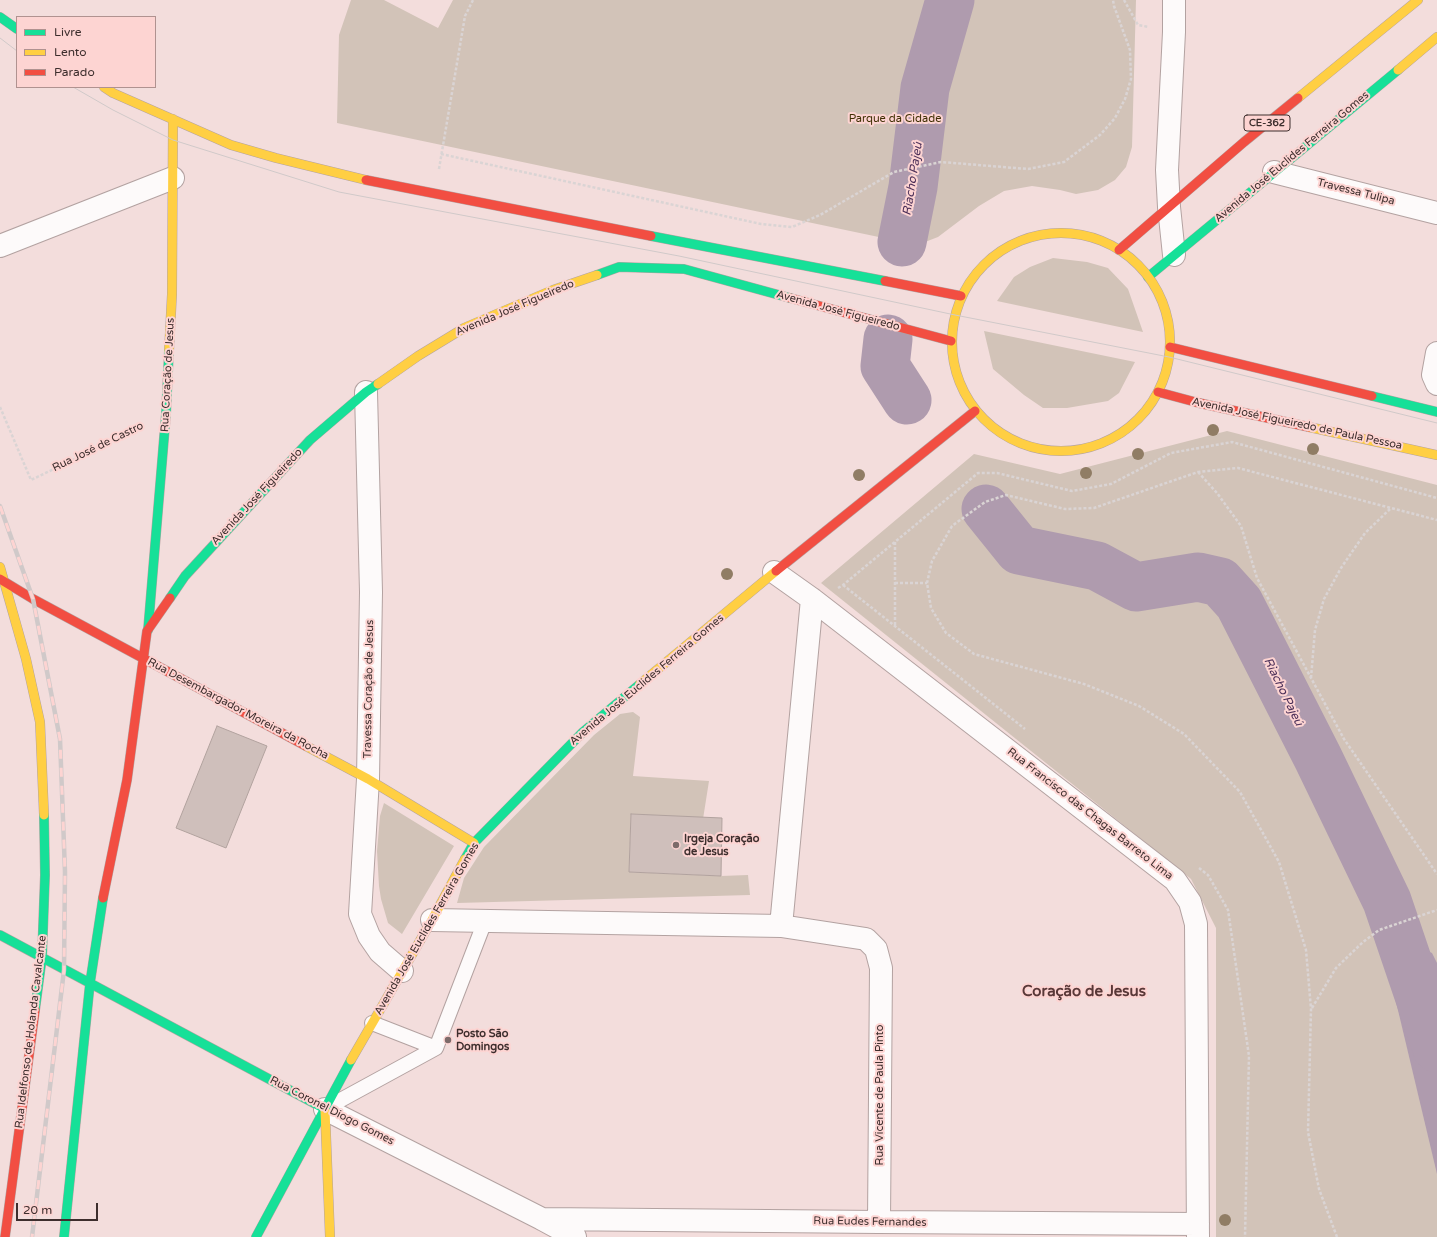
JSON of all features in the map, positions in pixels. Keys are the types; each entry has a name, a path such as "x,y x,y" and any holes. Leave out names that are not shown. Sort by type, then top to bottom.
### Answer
{"main road":[{"name":"CE-362","path":"1119,250 1244,142 1418,0"},
{"path":"0,16 16,28"},
{"name":"Avenida José Euclides Ferreira Gomes","path":"1148,277 1437,37"},
{"path":"106,88 113,93 231,145 276,158 362,179 961,296"},
{"name":"Rua Coração de Jesus","path":"148,631 166,414 172,294 173,119"},
{"path":"1060,232 1091,237 1119,250 1148,277 1165,310 1170,347 1164,378 1158,392 1137,422 1107,442 1072,452 1036,449 1003,435 976,411 958,378 951,341 954,318 961,296 978,270 995,255 1001,250 1029,237 1060,232"},
{"name":"Avenida José Figueiredo","path":"144,659 148,631 185,576 310,440 366,392 418,356 464,328 553,290 619,268 650,267 684,269 951,341"},
{"path":"1170,347 1437,412"},
{"name":"Avenida José Figueiredo de Paula Pessoa","path":"1158,392 1199,403 1437,455"},
{"name":"Avenida José Euclides Ferreira Gomes","path":"256,1237 372,1023 432,920 474,843 583,732 774,572 976,411"},
{"name":"Rua Idelfonso de Holanda Cavalcante","path":"0,567 26,659 40,722 44,788 45,875 42,957 5,1237"},
{"name":"Rua Desembargador Moreira da Rocha","path":"3,581 33,599 368,779 474,843"},
{"path":"64,1237 90,983 105,883 127,780 144,659"},
{"path":"0,935 42,957"},
{"name":"Rua Coronel Diogo Gomes","path":"42,957 325,1109"},
{"path":"325,1109 330,1237"}],"street":[{"path":"1174,0 1174,32 1167,170 1174,255"},
{"name":"Travessa Tulipa","path":"1274,172 1437,213"},
{"path":"0,246 173,178"},
{"path":"1437,353 1433,375 1437,384"},
{"name":"Travessa Coração de Jesus","path":"366,392 371,592 368,779 360,914 369,936 380,952 402,971"},
{"name":"Rua Francisco das Chagas Barreto Lima","path":"774,572 812,599 1175,880 1190,902 1196,924 1198,1231"},
{"path":"781,926 812,599"},
{"name":"Rua Vicente de Paula Pinto","path":"432,920 781,926 866,939 876,949 881,968 879,1222"},
{"name":"Rua Coronel Diogo Gomes","path":"325,1109 575,1237"},
{"name":"Rua Eudes Fernandes","path":"542,1219 879,1222 1198,1231"}],"lane":[{"path":"325,1109 436,1048 485,921"},
{"path":"372,1023 436,1048"}],"path":[{"path":"435,193 465,16 473,0"},
{"path":"441,154 761,224 792,227 820,215 894,172 941,162 1028,169 1064,162 1100,135 1115,118 1125,99 1132,79 1130,50 1113,0"},
{"path":"1124,0 1138,25 1174,32"},
{"name":"Rua José de Castro","path":"0,407 31,480 166,414"},
{"path":"1030,733 843,585 978,473 997,473 1072,491 1112,484 1172,453 1232,442 1437,498"},
{"path":"1337,1237 1319,1189 1308,1132 1311,1009 1306,950 1279,862 1240,792 1184,734 1139,706 1084,684 974,654 946,633 931,608 927,583 932,561 952,526 984,502 1006,495 1066,509 1094,508 1198,472 1238,468 1390,509 1437,520"},
{"path":"1198,472 1217,493 1240,526 1257,578 1344,739 1437,874"},
{"path":"1311,679 1315,630 1324,599 1341,568 1365,533 1390,509"},
{"path":"895,541 895,626"},
{"path":"895,584 927,583"},
{"path":"1196,865 1208,875 1228,910 1249,1056 1246,1237"},
{"path":"1311,1009 1336,968 1363,942 1379,930 1437,910"}],"green space":[{"name":"Parque da Cidade","path":"351,0 384,0 438,28 453,0 1136,0 1132,147 1126,167 1115,180 1098,190 1076,194 1032,186 1004,191 979,206 938,237 925,242 912,244 337,123 339,35"},
{"path":"1053,258 1087,262 1108,268 1128,289 1143,332 997,301 1014,277 1030,267"},
{"path":"984,331 1135,362 1119,393 1108,401 1067,408 1043,408 1024,395 993,369"},
{"path":"1227,431 1437,485 1437,1237 1216,1237 1216,928 1191,879 821,583 974,454 1060,474"},
{"path":"633,712 640,717 633,776 709,781 703,819 631,814 629,872 721,876 748,875 750,895 457,903 464,878 484,847 594,735 620,714"},
{"path":"384,803 454,846 402,934 388,923 379,886 377,851 380,816"}],"shaded area":[{"path":"1400,939 1432,953 1437,963 1437,1174 1387,964"}],"building":[{"path":"217,726 267,746 226,848 176,828"},
{"name":"Irgeja Coração de Jesus","path":"631,814 722,818 721,876 629,872"}],"waterway":[{"name":"Riacho Pajeú","path":"902,242 913,187 925,88 950,0"},
{"name":"Riacho Pajeú","path":"888,339 885,366 907,400"},
{"name":"Riacho Pajeú","path":"986,509 1019,550 1097,566 1136,587 1198,577 1220,582 1239,603 1318,758 1387,901 1437,1048"}],"tram line":[{"path":"0,38 16,50"},
{"path":"75,88 113,110 173,140 339,192 679,256 955,315 1169,357 1437,423"}],"railway":[{"path":"0,506 33,599 60,739 65,872 64,970 32,1237"}],"traffic: fast":[{"path":"0,17 16,28"},
{"path":"1148,277 1398,70"},
{"path":"651,236 885,281"},
{"path":"597,275 619,267 684,269 790,298"},
{"path":"148,630 166,414 169,351"},
{"path":"170,598 185,576 310,440 366,392 378,384"},
{"path":"1372,396 1437,412"},
{"path":"465,859 474,843 583,732 640,684"},
{"path":"35,1010 42,957 45,875 44,815"},
{"path":"64,1237 90,983 103,898"},
{"path":"0,935 325,1109"},
{"path":"256,1237 351,1060"}],"traffic: slow":[{"path":"1298,98 1418,0"},
{"path":"1398,70 1437,37"},
{"path":"106,88 113,93 231,145 276,158 366,180"},
{"path":"169,351 172,294 173,119"},
{"path":"1061,233 1082,235 1103,242 1112,246 1138,265 1157,291 1161,300 1168,321 1170,342 1168,363 1161,384 1157,393 1138,419 1112,438 1103,442 1082,449 1061,451 1040,449 1019,442 1010,438 984,419 965,393 961,384 954,363 952,342 954,321 961,300 965,291 984,265 1010,246 1019,242 1040,235 1061,233"},
{"path":"378,384 418,356 464,328 553,290 597,275"},
{"path":"1309,427 1437,455"},
{"path":"0,567 26,659 40,722 44,815"},
{"path":"640,684 776,571"},
{"path":"306,746 368,779 474,843"},
{"path":"351,1060 432,920 465,859"},
{"path":"325,1110 330,1237"}],"traffic: jam":[{"path":"1119,250 1244,142 1298,98"},
{"path":"366,180 651,236"},
{"path":"885,281 961,296"},
{"path":"790,298 951,341"},
{"path":"1170,347 1372,396"},
{"path":"1158,392 1199,403 1309,427"},
{"path":"776,571 975,411"},
{"path":"0,579 33,599 306,746"},
{"path":"103,898 127,780 147,631 170,598"},
{"path":"5,1237 35,1010"}],"place":[{"name":"Irgeja Coração de Jesus","path":"676,845"},
{"name":"Posto São Domingos","path":"448,1040"}],"district":[{"name":"Coração de Jesus","path":"1084,992"}]}
